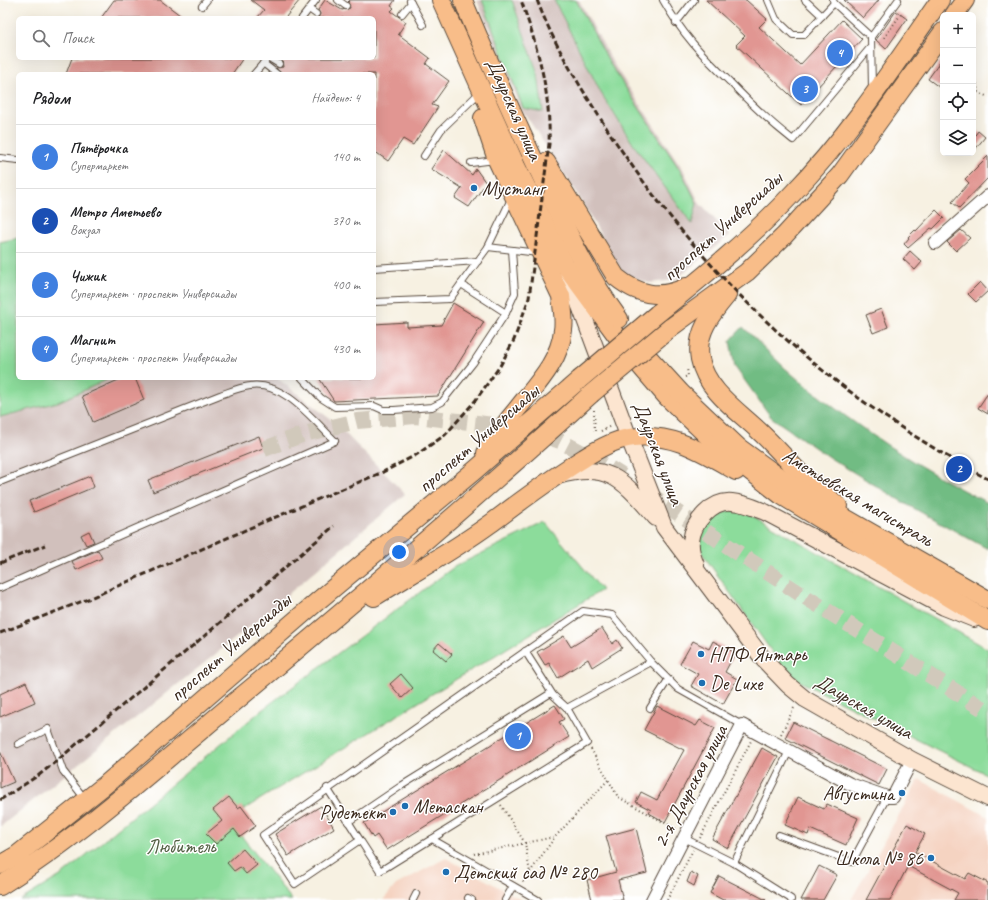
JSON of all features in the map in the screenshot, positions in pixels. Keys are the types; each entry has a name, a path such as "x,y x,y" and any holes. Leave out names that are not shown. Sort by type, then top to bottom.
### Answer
{"main road":[{"name":"Даурская улица","path":"441,0 478,60"},
{"name":"Даурская улица","path":"463,0 507,163 565,265"},
{"name":"проспект Универсиады","path":"0,866 17,855 86,800 318,600 474,471 579,380 696,282 793,193 835,145 872,96 940,0"},
{"path":"956,12 965,0"},
{"path":"858,527 825,493 802,475 775,446 716,390 704,372 700,359 699,347 703,329 712,312 747,272 784,236 840,175 940,36"},
{"path":"474,471 496,437 551,366 559,349 564,330 561,296 539,253 513,195 507,163 476,96 478,60"},
{"path":"478,60 547,164 616,276 628,286 640,292 654,294 677,292 696,282"},
{"name":"Аметьевская магистраль","path":"478,60 567,231 610,307 639,346 676,387 738,446 812,499 858,527 988,600"},
{"name":"Аметьевская магистраль","path":"565,265 631,355 666,396 718,446 781,495 988,621"},
{"path":"0,886 26,870 117,800 593,400 670,328 747,272"},
{"path":"325,626 488,525 548,479 606,445 629,438 659,437 683,442 781,495"}],"street":[{"path":"935,243 988,196"},
{"name":"Даурская улица","path":"565,265 629,438 664,527 764,660 788,685 805,699 912,760 988,798"},
{"path":"548,479 583,471 602,473 618,478 664,527"},
{"path":"701,578 690,542 694,528 708,512 718,504 731,501 765,512 944,607 988,624"},
{"name":"2-я Даурская улица","path":"656,898 685,836 742,725 850,784 887,797"},
{"path":"887,797 893,797 912,760"}],"lane":[{"path":"202,6 207,0"},
{"path":"338,0 346,6"},
{"path":"663,0 676,23 691,44 766,119 792,140 870,49"},
{"path":"676,23 694,0"},
{"path":"768,0 776,19 793,36 804,35 834,2 871,37"},
{"path":"805,0 822,16"},
{"path":"872,96 870,49 871,37 898,0"},
{"path":"402,14 411,1 423,25"},
{"path":"304,16 313,4 318,11"},
{"path":"267,60 279,64"},
{"path":"256,72 267,60"},
{"path":"267,60 276,72"},
{"path":"424,156 441,130 476,96"},
{"path":"0,158 16,160"},
{"path":"471,163 507,163"},
{"path":"376,302 450,300 488,247 513,195"},
{"path":"488,247 539,253"},
{"path":"304,380 321,398 335,407 374,406 383,410 432,407 442,402 463,377 506,313 514,293 512,250"},
{"path":"376,268 478,261"},
{"path":"461,284 506,313"},
{"path":"0,482 220,394 249,386 263,386 285,395 335,441 0,588"},
{"path":"360,840 296,884 263,835 326,788 583,611 612,615 651,662 678,689 742,725"},
{"path":"326,788 380,871 588,743 567,708 551,693 525,651"},
{"path":"567,708 651,662"},
{"path":"650,708 668,680"},
{"path":"348,822 401,786 551,693"},
{"path":"18,744 48,729 63,771 86,800"},
{"path":"734,863 789,751"},
{"path":"779,835 852,862 887,797"},
{"path":"685,836 696,844 734,863 791,898 791,900"},
{"path":"432,839 538,900"},
{"path":"505,900 516,887"}],"path":[{"path":"884,38 901,14"},
{"path":"976,80 978,92 988,97"},
{"path":"593,400 594,435 616,423"},
{"path":"780,735 794,708"},
{"path":"667,900 751,741 758,744"},
{"path":"588,743 618,798 685,836"},
{"path":"516,887 530,873 555,837 608,780"},
{"path":"497,799 525,843 530,873"},
{"path":"463,857 555,837"}],"shaded area":[{"path":"477,0 579,0 616,68 684,171 700,204 730,235 675,280 649,283 628,276 620,269 577,193 521,108"},
{"path":"107,380 280,380 334,422 405,494 258,620 0,827 0,417 58,402"},
{"name":"Школа № 86","path":"919,779 988,817 988,900 851,900"},
{"name":"Детский сад № 280","path":"446,858 522,900 383,900 396,885"}],"green space":[{"path":"482,0 512,0 538,74 543,112 523,108"},
{"path":"554,0 576,0 612,67 682,173 697,203 692,224 633,144 601,93"},
{"path":"16,238 16,380 107,380 58,402 0,417 0,242"},
{"path":"743,327 793,375 867,432 939,477 988,503 988,549 906,504 830,458 771,417 735,367 730,341"},
{"path":"731,510 745,511 988,649 988,775 789,676 699,549 703,534 708,524 723,513"},
{"name":"Любитель","path":"545,522 602,590 228,819 292,900 21,900 62,875 263,709 454,567"}],"building":[{"path":"114,0 160,0 181,16 102,16"},
{"path":"251,0 300,0 287,16 259,16 264,10"},
{"path":"325,0 342,10 350,8 348,2 350,0 395,0 391,6 394,8 391,11 406,22 398,34 430,58 426,64 449,81 432,105 438,107 413,145 403,139 388,161 376,152 376,72 280,72 276,68 283,67 283,60 376,60 376,16 319,16 320,14 318,10"},
{"path":"706,0 746,0 767,19 759,27 800,65 842,20 862,39 801,105 736,45 745,36"},
{"path":"844,0 879,0 863,18"},
{"path":"896,11 907,19 886,49 876,40"},
{"path":"71,60 242,60 233,72 67,72"},
{"path":"940,62 939,87 928,79"},
{"path":"978,131 985,137 976,148 976,134"},
{"path":"444,150 472,175 476,169 486,183 469,207 455,198 462,188 431,169"},
{"path":"988,156 988,178 959,208 952,202 969,183 965,179"},
{"path":"936,210 944,218 933,229 931,228 908,248 904,244 909,238 908,237 915,230 916,231"},
{"path":"961,230 970,238 956,251 947,242"},
{"path":"910,251 922,262 915,270 903,259"},
{"path":"980,282 988,291 976,302 968,294"},
{"path":"453,303 484,322 438,396 334,401 320,380 376,380 376,324 407,322 407,327 441,325"},
{"path":"881,309 888,327 873,333 866,315"},
{"path":"118,380 136,380 144,400 93,422 82,396"},
{"path":"988,393 988,414 978,408"},
{"path":"259,436 263,448 153,492 148,480"},
{"path":"90,476 94,487 34,512 29,501"},
{"path":"89,531 94,542 86,545 81,535"},
{"path":"98,550 102,558 76,570 72,561"},
{"path":"602,628 612,644 617,640 622,648 592,667 588,659 558,678 549,663 545,665 537,652 564,636 571,647"},
{"path":"693,641 709,649 713,641 735,653 725,672 737,679 723,704 691,686 698,674 680,664"},
{"path":"439,643 452,654 446,661 433,650"},
{"path":"401,674 413,688 402,698 390,684"},
{"path":"26,682 35,702 0,717 0,694"},
{"path":"555,705 564,719 559,722 569,737 387,850 377,835 373,838 364,823"},
{"path":"657,706 696,726 700,720 715,728 665,822 649,813 651,810 636,802 641,792 657,800 684,750 644,730"},
{"path":"793,722 887,769 879,785 785,738"},
{"path":"762,748 778,757 728,848 712,839"},
{"path":"0,751 14,782 0,788"},
{"path":"229,797 238,808 241,806 256,826 240,837 234,829 216,844 206,834 222,821 213,810"},
{"path":"798,797 824,809 827,804 858,818 846,845 810,829 808,835 785,825"},
{"path":"321,806 334,828 288,856 275,834"},
{"path":"907,824 925,834 915,852 965,879 969,873 988,883 988,900 954,900 958,893 908,866 890,900 866,900"},
{"path":"636,828 647,873 618,880 623,900 592,900 587,880 616,872 606,836"},
{"path":"243,849 257,865 246,874 240,867 234,871 227,863"},
{"path":"819,866 837,875 823,900 801,900"},
{"path":"691,872 698,876 694,886 687,882"},
{"path":"719,876 766,900 723,900 710,893"}],"tunnel":[{"path":"264,449 304,434 357,421 415,416 521,428 560,441 600,462 622,476"},
{"path":"646,492 799,593 988,712"}],"railway":[{"path":"0,633 88,599 259,524 383,472 416,455 445,435 475,401 500,366 514,340 529,298 549,144 546,89 533,36 521,0"},
{"path":"537,0 558,47 602,121 633,168 702,255 780,334 822,370 866,403 913,435 988,479"},
{"path":"0,800 39,775 59,759 334,526"},
{"path":"0,563 45,545"}],"place":[{"name":"Магнит","path":"840,53"},
{"name":"Чижик","path":"805,89"},
{"name":"Мустанг","path":"474,188"},
{"name":"Метро Аметьево","path":"959,469"},
{"name":"НПФ Янтарь","path":"701,654"},
{"name":"De Luxe","path":"702,683"},
{"name":"Пятёрочка","path":"518,736"},
{"name":"Августина","path":"902,793"},
{"name":"Метаскан","path":"405,806"},
{"name":"Рудетект","path":"393,812"},
{"name":"Школа № 86","path":"931,858"},
{"name":"Детский сад № 280","path":"446,872"}]}
